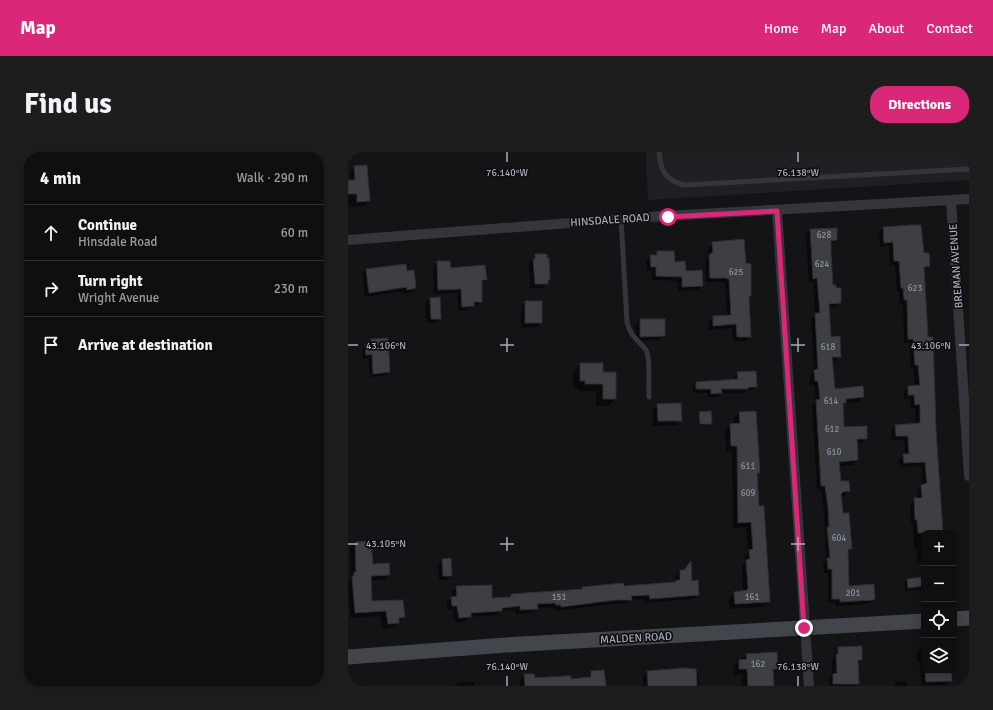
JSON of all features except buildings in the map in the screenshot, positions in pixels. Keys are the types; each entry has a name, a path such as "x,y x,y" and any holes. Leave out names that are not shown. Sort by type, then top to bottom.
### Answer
{"street":[{"name":"HINSDALE ROAD","path":"348,240 621,219 969,199"},
{"name":"BREMAN AVENUE","path":"951,200 969,476"},
{"path":"777,211 809,686"},
{"path":"957,619 969,618"},
{"name":"MALDEN ROAD","path":"348,657 506,645 921,621"}],"lane":[{"path":"659,152 660,165 664,173 674,182 684,185 969,169"},
{"path":"621,219 627,322 632,336 646,350 648,357 649,397"}],"shaded area":[{"path":"646,152 969,152 969,180 648,200"}],"route":[{"path":"668,217 777,211 804,628"}]}
